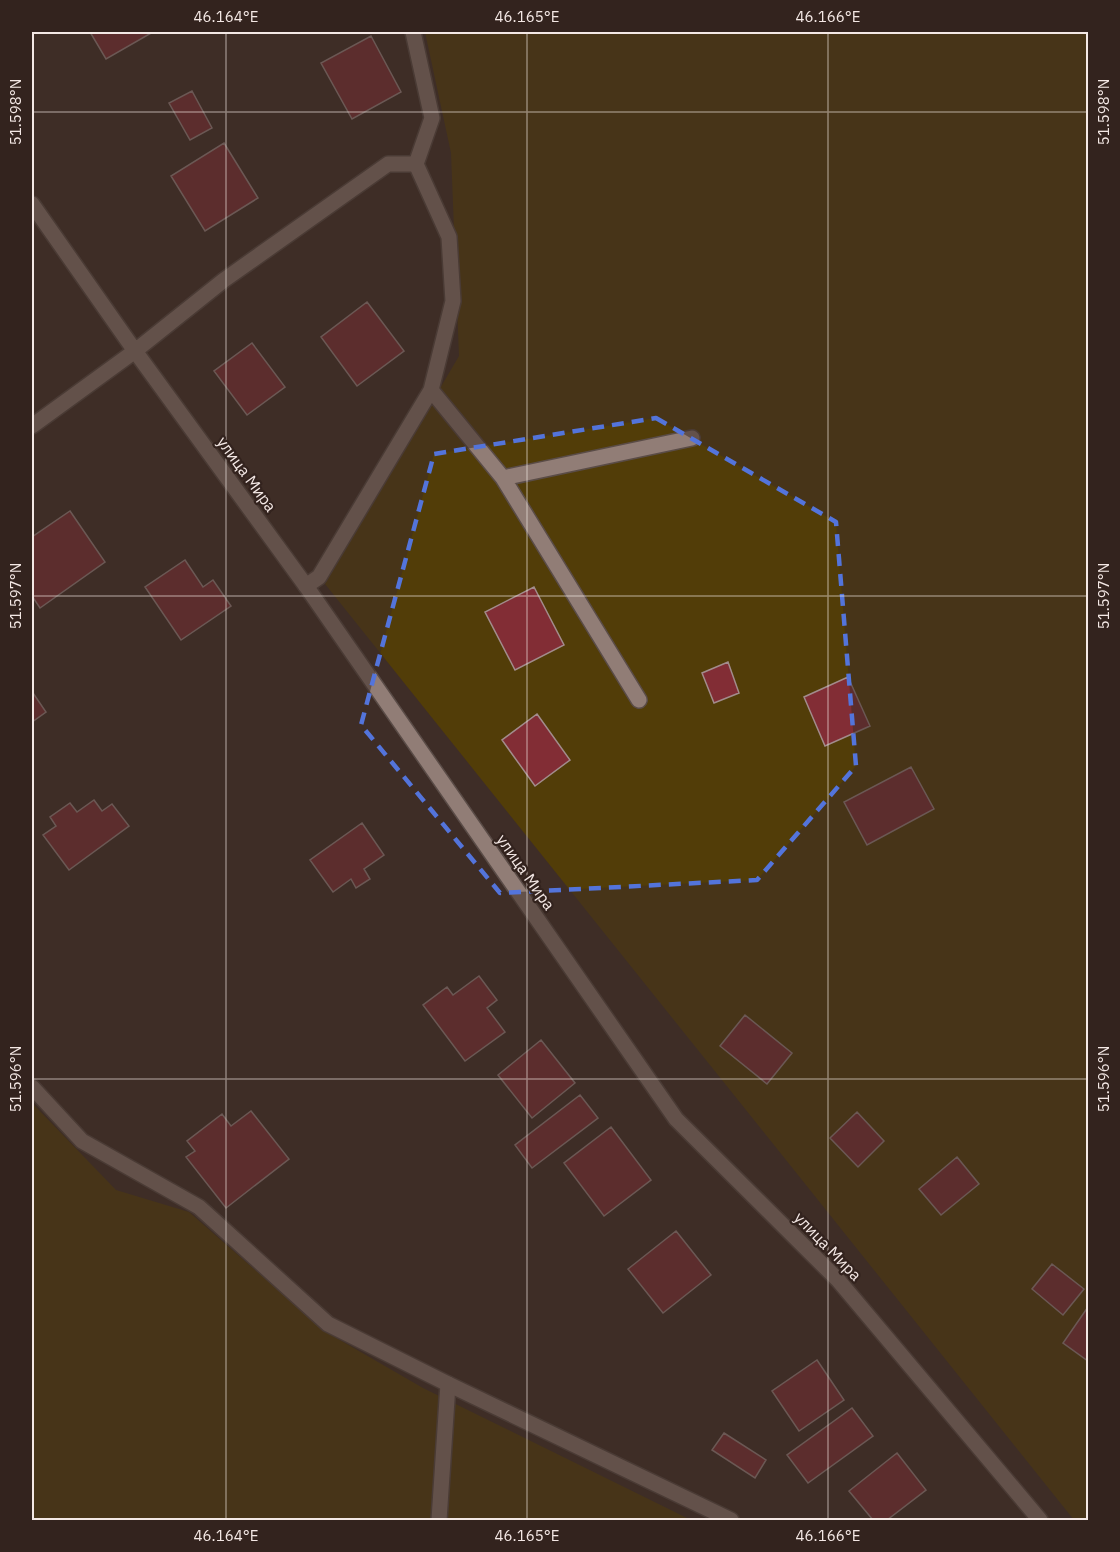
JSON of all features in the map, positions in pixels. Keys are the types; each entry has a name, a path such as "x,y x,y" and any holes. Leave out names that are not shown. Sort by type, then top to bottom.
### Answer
{"street":[{"path":"306,586 319,577 431,390 453,301 449,237 416,164 432,118 413,32"},
{"path":"32,426 135,351 224,280 388,164 416,164"},
{"name":"улица Мира","path":"32,204 135,351 306,586 676,1119 838,1280 1040,1521"},
{"path":"431,390 503,478 639,700"},
{"path":"503,478 692,438"},
{"path":"32,1087 82,1142 199,1207 328,1324 731,1521"},
{"path":"439,1521 448,1384"}],"highlighted area":[{"path":"656,418 836,522 856,766 757,880 500,893 361,725 434,454"}],"shaded area":[{"path":"425,32 1088,32 1088,1520 1074,1520 325,584 459,356 451,153"},
{"path":"32,1103 116,1190 189,1212 326,1332 423,1388 691,1520 32,1520"}],"building":[{"path":"90,32 153,32 106,59"},
{"path":"371,36 401,92 352,119 321,63"},
{"path":"192,91 212,128 190,140 169,103"},
{"path":"224,143 258,198 205,231 171,176"},
{"path":"367,302 404,351 357,386 321,337"},
{"path":"252,343 285,387 247,415 214,371"},
{"path":"70,511 105,562 40,608 32,596 32,537"},
{"path":"185,560 203,587 213,580 231,606 181,640 145,587"},
{"path":"534,587 564,645 515,670 485,612"},
{"path":"728,662 739,693 714,703 702,673"},
{"path":"848,677 870,726 825,746 804,697"},
{"path":"33,693 46,712 32,722 32,695"},
{"path":"537,714 570,760 535,786 502,740"},
{"path":"911,767 934,809 867,845 844,802"},
{"path":"94,800 102,811 112,804 129,826 69,870 43,835 56,826 50,817 70,803 77,812"},
{"path":"362,823 384,855 364,869 370,879 356,888 351,879 333,892 310,860"},
{"path":"479,976 497,1000 487,1008 505,1032 465,1061 423,1005 447,987 453,995"},
{"path":"745,1015 792,1053 767,1084 720,1046"},
{"path":"541,1040 575,1083 532,1118 498,1075"},
{"path":"580,1095 598,1118 532,1168 515,1145"},
{"path":"251,1111 289,1159 226,1208 186,1157 195,1151 187,1141 222,1114 231,1126"},
{"path":"857,1112 884,1141 858,1167 830,1138"},
{"path":"611,1127 651,1180 604,1216 564,1163"},
{"path":"957,1157 979,1184 941,1215 919,1189"},
{"path":"676,1231 711,1275 663,1313 628,1269"},
{"path":"1052,1264 1084,1289 1063,1315 1032,1289"},
{"path":"1088,1307 1088,1361 1063,1343"},
{"path":"817,1360 844,1400 799,1431 772,1391"},
{"path":"852,1408 873,1436 808,1483 787,1455"},
{"path":"724,1433 766,1460 755,1478 712,1450"},
{"path":"897,1453 926,1490 887,1520 873,1520 849,1491"}]}
